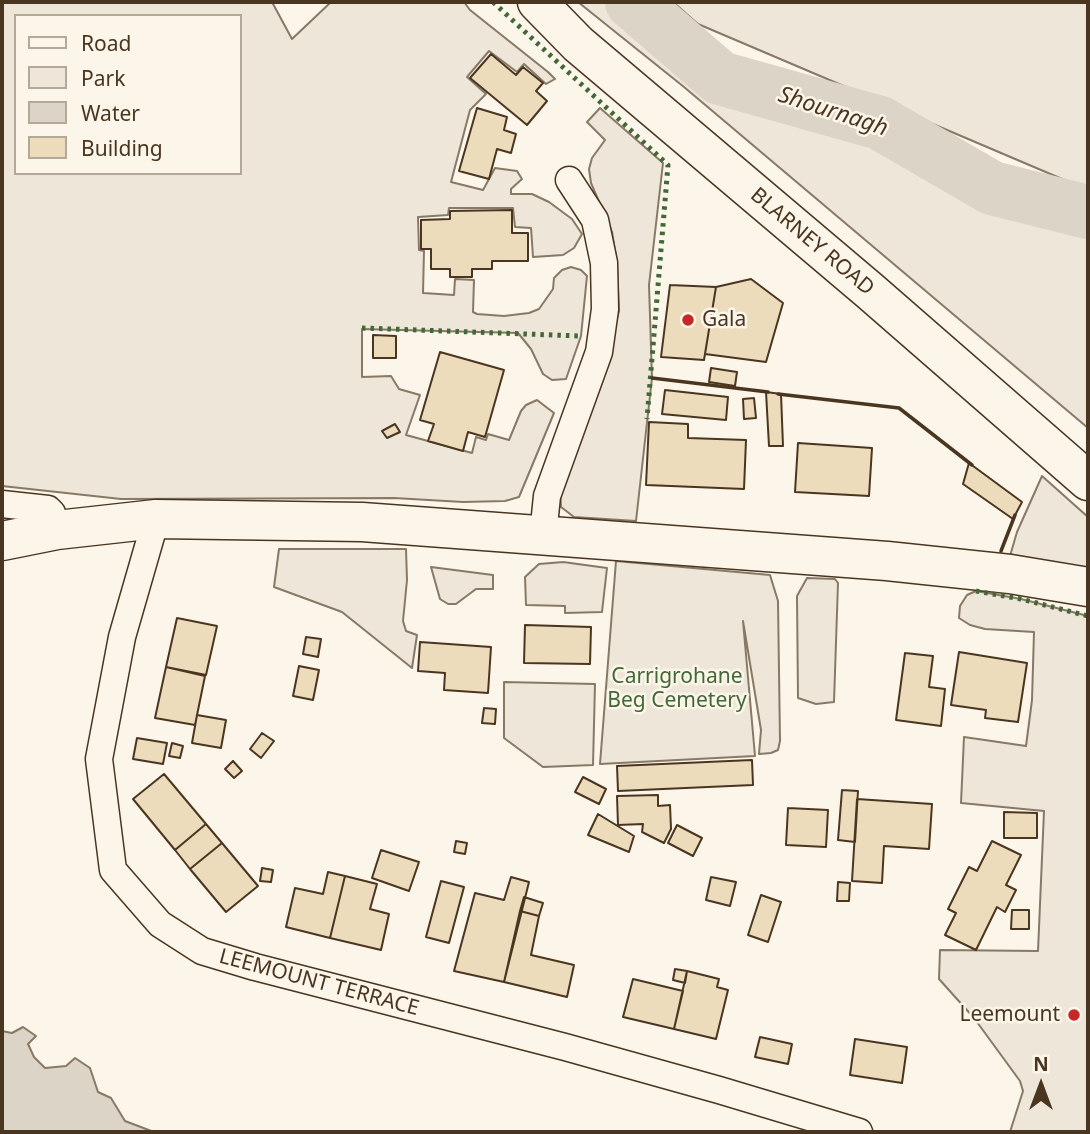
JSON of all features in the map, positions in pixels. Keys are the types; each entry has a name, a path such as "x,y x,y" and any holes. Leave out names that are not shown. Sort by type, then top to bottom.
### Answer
{"main road":[{"name":"BLARNEY ROAD","path":"537,2 578,44 881,300 1088,481"},
{"path":"2,541 57,530 156,519 362,522 887,561 1010,574 1088,587"}],"street":[{"path":"542,535 547,496 599,352 605,309 604,263 595,220 569,180"},
{"path":"2,505 48,509 52,513 57,530"},
{"name":"LEEMOUNT TERRACE","path":"156,519 122,637 99,759 113,870 160,924 202,950 255,967 565,1047 859,1132"}],"green space":[{"path":"2,2 272,2 292,39 331,2 464,2 470,10 555,79 546,84 524,64 517,72 489,51 467,77 486,94 470,110 451,182 483,190 495,168 517,171 522,179 511,189 511,194 532,194 549,202 572,219 582,234 574,248 563,255 533,257 531,228 515,227 513,208 449,208 448,215 418,217 419,250 424,251 423,293 454,295 455,279 474,280 473,312 477,314 504,316 539,309 553,289 554,278 562,270 571,267 581,270 587,276 581,336 566,379 552,380 543,374 531,349 518,333 362,329 362,377 391,376 399,389 420,395 406,435 472,453 476,437 486,440 488,434 509,440 526,405 537,400 554,413 519,497 505,501 463,502 394,498 121,499 2,486"},
{"path":"578,2 618,2 711,81 828,126 935,173 1011,212 1084,225 1088,228 1088,428 684,87"},
{"path":"673,2 1088,2 1088,190 698,24"},
{"path":"600,108 663,163 649,285 652,378 636,521 574,517 561,507 560,488 603,373 619,311 617,263 612,232 591,183 589,169 592,158 605,140 587,122"},
{"path":"1042,476 1088,517 1088,569 1010,556 1017,532"},
{"path":"279,549 406,549 407,580 403,621 406,631 417,635 412,668 342,612 274,587"},
{"name":"Carrigrohane Beg Cemetery","path":"616,561 770,575 778,601 778,750 759,754 761,730 743,621 755,756 600,764"},
{"path":"563,562 607,568 602,612 565,613 565,606 526,605 525,577 539,564"},
{"path":"431,567 493,575 493,589 476,589 456,604 448,604 440,599"},
{"path":"807,578 835,579 838,583 834,702 816,704 798,698 797,596"},
{"path":"976,591 1088,616 1088,1132 1010,1132 1023,1091 1020,1081 974,1018 939,979 940,950 1038,951 1044,811 961,803 964,737 1026,746 1032,700 1034,632 985,629 970,625 959,618 960,606 967,595"},
{"path":"504,682 595,684 593,765 543,767 504,738"}],"water":[{"path":"23,1027 36,1036 28,1044 34,1057 45,1068 66,1066 75,1058 90,1068 98,1092 111,1098 125,1121 154,1132 2,1132 2,1031 12,1033"}],"building":[{"path":"491,54 516,75 523,67 543,83 536,91 547,101 527,125 470,78"},
{"path":"477,108 507,117 504,130 516,134 511,153 497,149 489,179 459,171"},
{"path":"512,210 512,233 528,233 528,261 492,261 492,269 472,269 472,277 450,277 450,269 431,269 431,249 421,249 421,220 450,219 450,211"},
{"path":"751,279 783,303 766,362 705,354 716,287"},
{"name":"Gala","path":"670,285 716,287 704,360 661,357"},
{"path":"373,335 396,336 396,358 373,358"},
{"path":"440,352 504,370 485,437 468,432 463,451 428,441 434,424 420,420"},
{"path":"711,368 737,372 735,386 709,382"},
{"path":"665,390 728,397 726,420 662,414"},
{"path":"766,392 781,394 783,446 769,446"},
{"path":"754,398 756,418 744,419 743,399"},
{"path":"649,422 688,424 688,438 746,440 744,489 646,485"},
{"path":"395,424 400,432 387,438 382,431"},
{"path":"798,443 872,448 869,496 795,492"},
{"path":"969,463 1022,502 1013,519 963,484"},
{"path":"177,618 217,626 206,675 166,667"},
{"path":"525,625 591,627 590,664 524,663"},
{"path":"306,637 321,639 318,657 303,654"},
{"path":"420,642 491,647 488,693 444,690 445,673 418,671"},
{"path":"959,652 1027,663 1018,722 985,718 986,710 951,705"},
{"path":"905,653 933,656 929,687 945,689 941,726 896,720"},
{"path":"299,666 319,670 313,700 293,696"},
{"path":"166,667 205,676 195,725 155,718"},
{"path":"484,708 496,709 495,724 482,723"},
{"path":"197,715 226,720 221,748 192,743"},
{"path":"262,733 274,741 261,758 250,749"},
{"path":"137,738 167,743 163,764 133,759"},
{"path":"172,743 183,746 180,758 169,756"},
{"path":"752,760 753,785 618,791 617,766"},
{"path":"233,761 242,771 234,778 225,769"},
{"path":"164,774 206,824 175,850 133,799"},
{"path":"583,777 606,789 599,804 575,792"},
{"path":"842,790 858,791 855,842 838,840"},
{"path":"658,795 658,806 670,805 671,829 664,843 642,832 643,824 618,825 617,796"},
{"path":"857,799 932,804 929,849 884,846 882,883 852,881"},
{"path":"788,808 828,810 826,847 786,845"},
{"path":"1004,812 1037,813 1037,838 1004,838"},
{"path":"598,814 634,836 629,852 588,835"},
{"path":"206,824 222,843 190,869 175,850"},
{"path":"677,825 702,838 693,856 668,843"},
{"path":"456,841 467,843 465,854 454,852"},
{"path":"992,841 1021,855 1006,885 1016,890 1005,912 997,907 976,950 945,935 956,913 948,909 969,867 977,871"},
{"path":"222,843 258,886 226,912 190,869"},
{"path":"381,850 419,862 409,891 372,878"},
{"path":"262,868 273,870 271,882 260,881"},
{"path":"328,872 345,876 330,938 286,927 295,888 323,894"},
{"path":"345,876 377,884 370,909 389,914 381,950 330,938"},
{"path":"511,877 529,882 504,982 454,971 475,893 504,900"},
{"path":"711,877 736,882 730,906 706,900"},
{"path":"441,881 464,887 449,943 426,937"},
{"path":"838,882 850,883 849,901 837,901"},
{"path":"761,895 781,902 768,942 748,935"},
{"path":"524,897 543,903 539,916 520,911"},
{"path":"1012,910 1029,910 1029,929 1011,929"},
{"path":"520,911 539,916 531,955 574,965 567,997 504,982"},
{"path":"675,969 687,971 685,983 673,980"},
{"path":"687,971 719,979 717,987 728,990 716,1039 674,1029"},
{"path":"633,979 683,991 674,1029 623,1017"},
{"path":"760,1037 792,1044 788,1064 755,1057"},
{"path":"855,1039 907,1047 902,1083 850,1075"}],"waterway":[{"name":"Shournagh","path":"632,2 720,78 880,123 992,188 1088,212"}],"hedge":[{"path":"493,2 668,165 647,419"},
{"path":"362,328 581,336"},
{"path":"976,591 1088,616"}],"wall":[{"path":"652,378 768,392"},
{"path":"778,394 899,408 972,465"},
{"path":"1001,551 1015,515"}],"place":[{"name":"Gala","path":"688,320"},
{"name":"Leemount","path":"1074,1015"}]}
